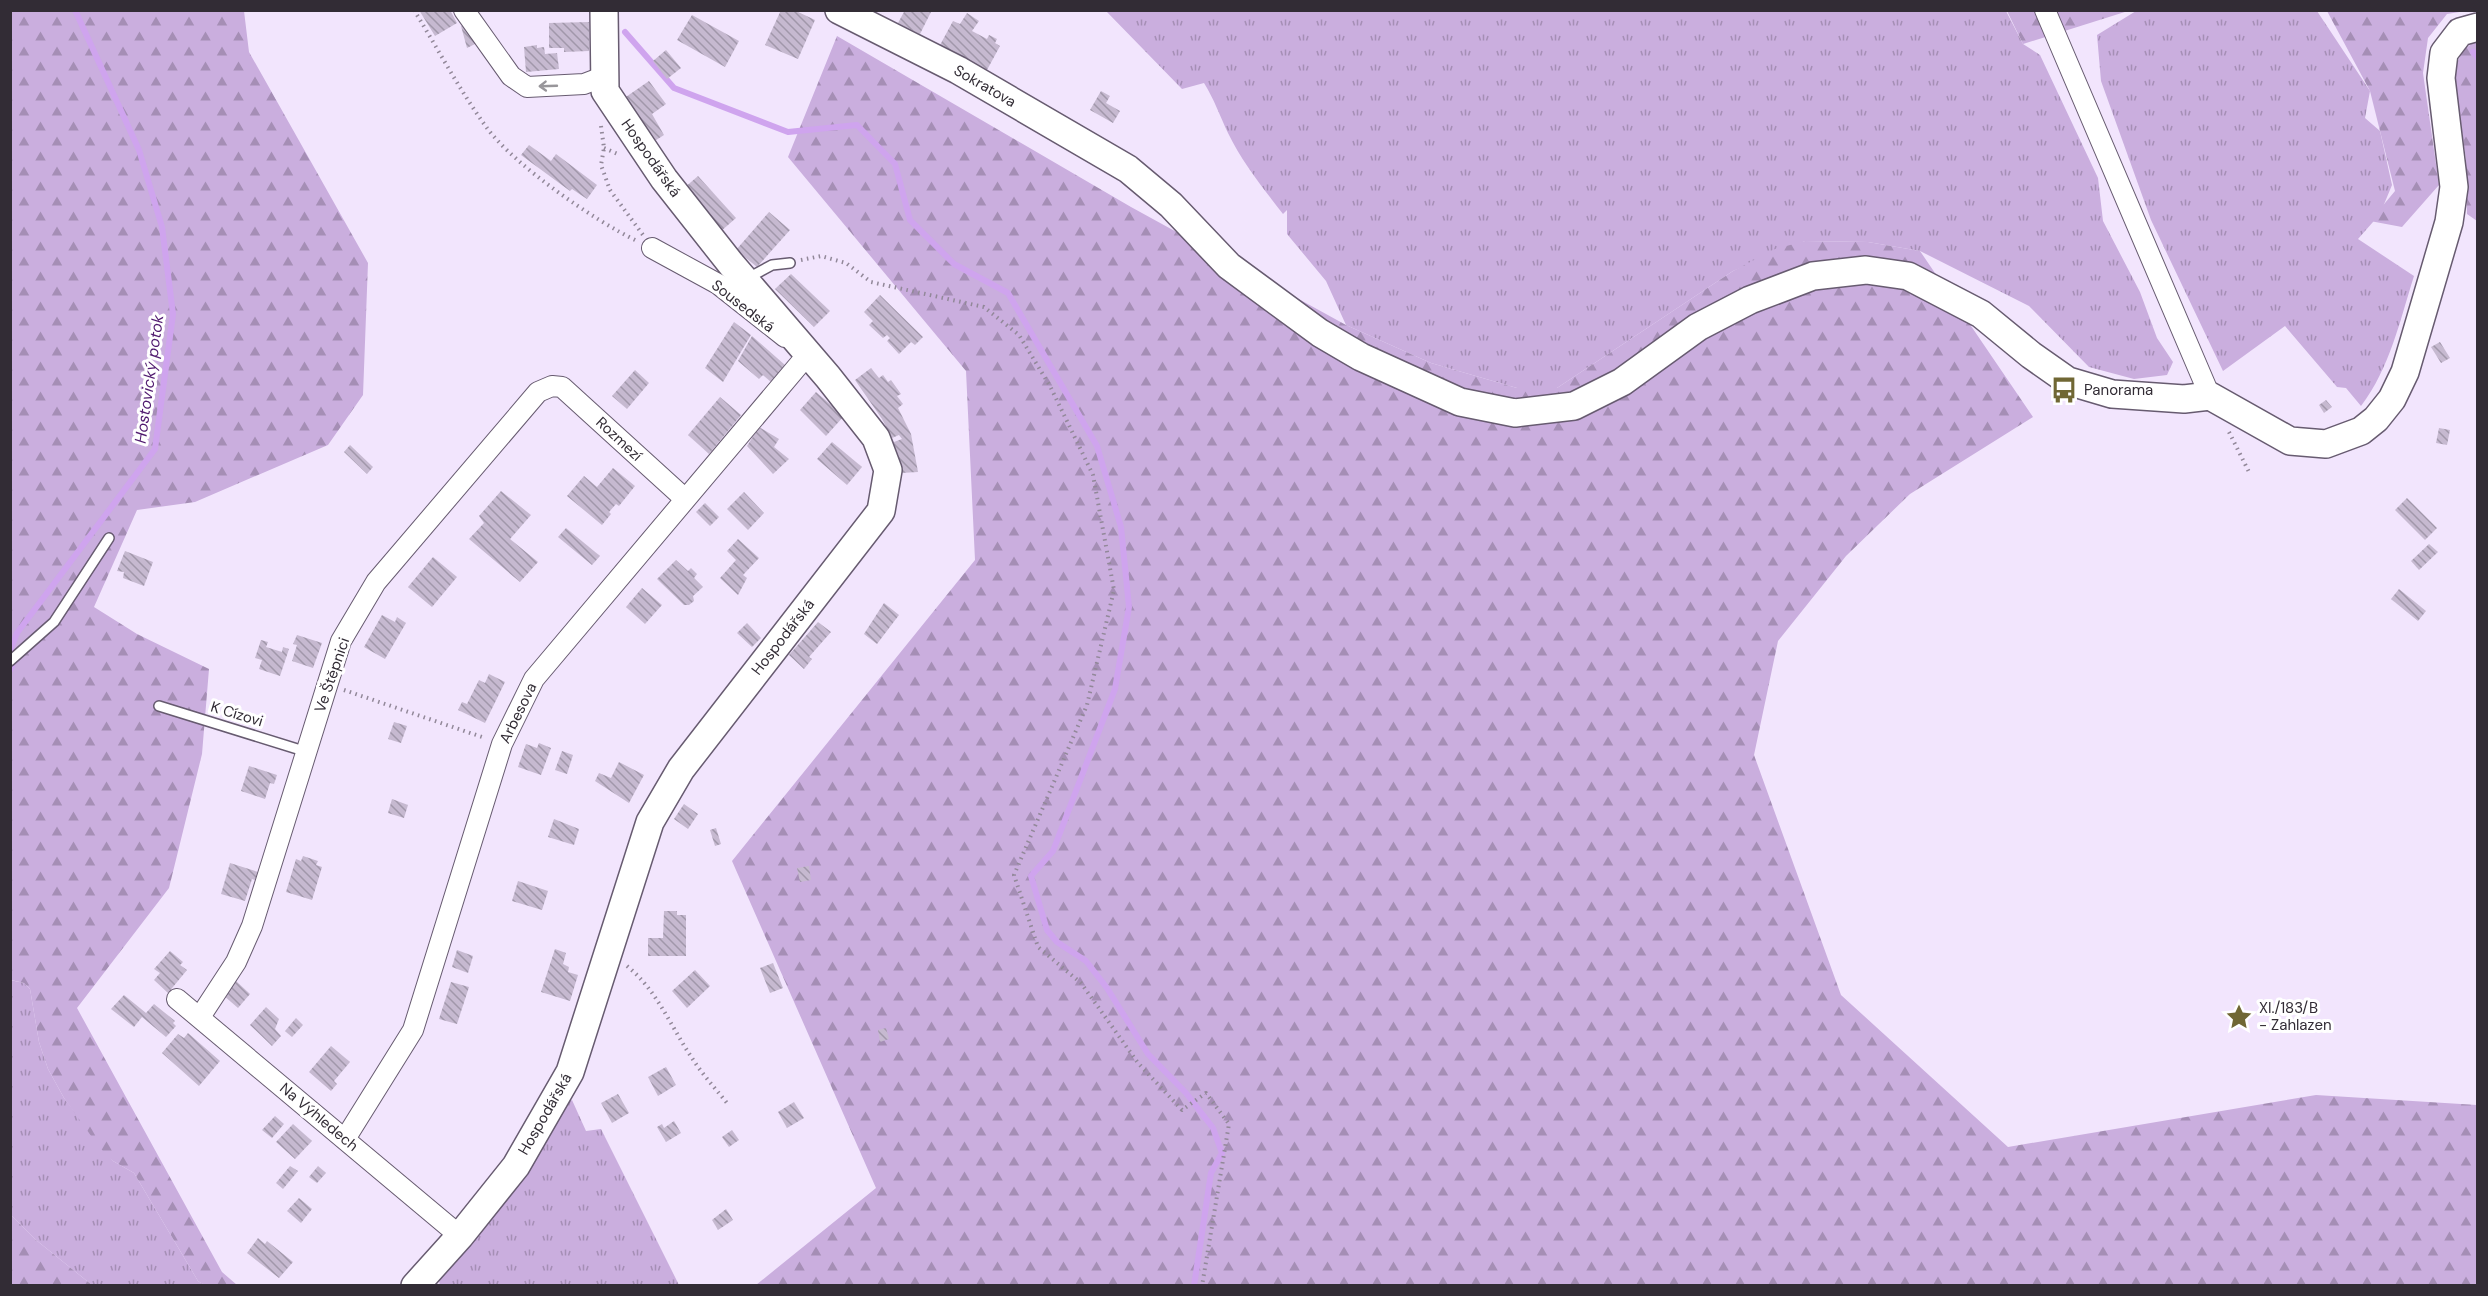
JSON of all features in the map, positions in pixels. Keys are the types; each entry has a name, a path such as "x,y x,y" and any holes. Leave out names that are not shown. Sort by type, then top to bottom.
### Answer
{"street":[{"path":"464,10 511,76 527,87 584,84 605,76"},
{"name":"Hospodářská","path":"415,1286 460,1236 516,1166 570,1072 610,953 650,822 681,769 881,511 888,470 876,438 744,280 664,179 605,91 604,10"},
{"name":"Sokratova","path":"839,10 958,70 1128,169 1172,205 1229,266 1320,333 1361,357 1460,402 1515,413 1574,406 1622,382 1698,327 1750,300 1813,276 1866,270 1908,276 1981,314 2031,355 2068,381 2112,394 2184,399 2210,396"},
{"path":"2045,10 2210,396 2290,441 2326,444 2361,431 2376,419 2392,399 2405,372 2449,222 2454,187 2441,78 2444,53 2460,32 2478,27"},
{"name":"Sousedská","path":"652,248 718,284 774,332 805,351"},
{"name":"Arbesova","path":"345,1139 413,1030 502,744 534,679 805,351"},
{"name":"Rozmezí","path":"552,386 562,387 684,498"},
{"name":"Ve Štěpnici","path":"200,1017 236,963 252,926 341,641 376,582 538,392 552,386"},
{"name":"Na Výhledech","path":"177,999 460,1236"}],"lane":[{"path":"744,280 772,265 790,263"},
{"path":"10,661 54,622 109,538"},
{"name":"K Cízovi","path":"159,706 307,752"}],"path":[{"path":"414,10 488,129 514,158 610,228 652,248"},
{"path":"600,125 604,148 601,165 610,190 634,219 652,248"},
{"path":"790,263 821,256 846,263 871,282 984,307 1019,335 1050,387 1093,475 1114,590 1088,705 1014,874 1038,947 1081,982 1138,1063 1182,1110 1206,1093 1229,1124 1203,1286"},
{"path":"327,684 502,744"},
{"path":"610,953 638,975 661,1006 692,1059 727,1103"}],"green space":[{"path":"11,11 244,11 249,52 368,263 363,395 328,445 195,502 137,510 94,607 137,634 209,669 202,754 169,888 77,1008 222,1272 237,1285 204,1285 198,1281 134,1173 113,1161 99,1147 64,1098 48,1069 39,1042 30,989 24,983 11,980"},
{"path":"1106,11 2006,11 2023,44 2040,55 2098,178 2103,221 2140,292 2157,338 2173,362 2167,375 2134,379 2089,367 2029,306 1920,251 1868,242 1805,241 1733,271 1557,388 1517,388 1431,363 1346,325 1326,281 1287,234 1287,210 1283,214 1246,165 1204,83 1182,89"},
{"path":"2007,11 2128,11 2023,44"},
{"path":"2136,11 2317,11 2370,91 2365,118 2380,131 2392,185 2380,214 2358,239 2414,276 2387,360 2361,406 2346,388 2337,387 2285,326 2223,371 2151,220 2101,81 2097,35"},
{"path":"2327,11 2466,11 2447,14 2428,38 2423,73 2439,185 2402,227 2370,221 2395,191 2370,91"},
{"path":"837,36 1131,207 1346,325 1431,363 1517,388 1557,388 1733,271 1775,249 1805,241 1868,242 1920,251 2033,417 1910,494 1846,556 1778,641 1754,755 1841,995 2008,1147 2316,1095 2477,1105 2477,1285 756,1285 876,1188 732,861 975,560 966,371 788,157"},
{"path":"2477,40 2477,221 2467,214 2466,159 2453,72 2463,50"},
{"path":"10,980 24,983 30,989 39,1042 48,1069 64,1098 113,1161 134,1173 198,1281 204,1285 92,1285 36,1240 11,1215"},
{"path":"572,1100 586,1131 601,1129 679,1285 440,1286 439,1280 526,1176 568,1102"},
{"path":"11,1215 36,1240 92,1285 11,1285"}],"building":[{"path":"419,10 450,10 457,23 435,36"},
{"path":"781,10 794,10 815,20 798,59 765,45"},
{"path":"905,10 932,10 920,34 898,23"},
{"path":"967,13 979,21 972,31 987,39 989,35 997,39 995,43 1000,46 987,70 940,45 953,21 960,24"},
{"path":"692,15 739,41 725,67 677,40"},
{"path":"589,22 589,51 564,52 564,48 549,48 549,23"},
{"path":"461,26 469,27 479,42 467,48"},
{"path":"537,45 537,48 544,47 545,54 557,53 559,69 526,72 524,47"},
{"path":"666,50 681,68 667,79 653,61"},
{"path":"649,81 666,104 652,114 664,135 650,144 620,101"},
{"path":"1101,91 1110,96 1106,103 1120,111 1113,123 1090,110"},
{"path":"529,145 551,161 556,154 597,185 587,199 572,189 570,191 521,155"},
{"path":"698,176 736,218 720,232 683,189"},
{"path":"769,212 790,230 757,267 736,250"},
{"path":"791,274 830,311 814,327 775,289"},
{"path":"880,295 923,337 915,345 911,342 899,354 887,341 890,338 887,335 883,338 869,325 873,321 864,312"},
{"path":"734,322 751,335 723,382 705,368"},
{"path":"752,336 785,365 771,382 763,375 759,379 738,361"},
{"path":"2440,342 2450,358 2441,363 2431,347"},
{"path":"871,368 879,378 883,375 888,382 891,380 901,394 897,396 903,404 898,408 911,434 918,472 901,473 900,464 887,439 892,438 855,380","holes":["899,435 902,439 894,442 892,438"]},
{"path":"635,370 649,383 627,409 612,396"},
{"path":"816,392 844,416 826,436 800,410"},
{"path":"720,397 741,415 709,454 688,435"},
{"path":"2326,400 2332,407 2324,413 2319,405"},
{"path":"759,427 779,439 774,447 789,459 773,474 747,446"},
{"path":"2439,428 2450,430 2447,445 2436,443"},
{"path":"832,442 862,467 847,485 817,459"},
{"path":"350,445 373,467 367,474 344,452"},
{"path":"613,468 635,486 619,506 616,504 609,512 611,514 602,525 567,496 584,476 597,487"},
{"path":"501,491 531,515 510,539 538,562 520,582 469,539 484,523 479,516"},
{"path":"744,492 764,513 748,530 727,509"},
{"path":"2407,498 2437,528 2425,540 2395,510"},
{"path":"705,503 719,517 710,526 696,512"},
{"path":"566,528 600,556 592,565 558,537"},
{"path":"738,539 759,558 743,575 747,578 738,595 720,578 736,560 727,551"},
{"path":"2429,544 2438,552 2419,570 2411,561"},
{"path":"125,551 153,562 144,586 123,578 124,572 117,571"},
{"path":"433,557 457,577 432,607 408,587"},
{"path":"676,560 688,571 691,568 697,574 694,578 703,587 693,596 694,601 689,605 684,605 657,579"},
{"path":"642,588 662,605 645,624 626,607"},
{"path":"2399,589 2426,611 2418,621 2391,599"},
{"path":"884,603 899,615 877,644 864,634"},
{"path":"382,615 395,622 397,617 406,623 385,659 364,647"},
{"path":"818,622 831,632 809,657 812,659 804,669 789,655"},
{"path":"747,623 761,638 752,647 737,633"},
{"path":"297,635 322,643 313,668 292,661 297,645 293,644"},
{"path":"261,640 268,642 266,647 282,652 283,647 289,649 280,676 259,669 262,660 255,658"},
{"path":"489,674 505,682 485,723 458,710 462,702 467,704 479,680 485,683"},
{"path":"394,722 407,726 401,743 388,739"},
{"path":"539,743 551,748 541,775 518,767 526,744 537,748"},
{"path":"562,751 573,755 567,774 555,770"},
{"path":"619,762 644,775 629,803 595,781 599,773 611,778"},
{"path":"249,766 277,775 274,784 270,783 265,799 241,791"},
{"path":"392,799 408,805 404,818 388,813"},
{"path":"684,804 698,814 688,829 674,819"},
{"path":"554,819 579,829 574,845 548,837"},
{"path":"716,828 721,844 715,846 710,830"},
{"path":"303,856 318,861 316,865 322,867 312,900 286,892 296,859 301,861"},
{"path":"230,863 258,872 255,880 252,879 245,901 221,894"},
{"path":"809,866 811,880 800,882 797,868"},
{"path":"518,881 548,891 542,910 512,901"},
{"path":"664,911 677,911 677,915 686,915 686,956 648,956 648,938 663,938"},
{"path":"555,949 566,953 563,964 569,967 568,972 578,975 570,1001 541,992"},
{"path":"457,950 473,956 468,973 452,967"},
{"path":"170,951 183,962 180,965 187,970 168,993 154,980 160,973 154,969"},
{"path":"773,963 783,988 770,993 760,968"},
{"path":"695,970 710,986 687,1008 672,991"},
{"path":"236,981 250,994 238,1008 223,995"},
{"path":"451,982 469,987 457,1024 439,1019"},
{"path":"124,995 146,1013 154,1004 175,1021 173,1023 176,1026 166,1037 142,1017 134,1027 111,1009"},
{"path":"266,1007 279,1019 275,1029 281,1036 272,1046 250,1025"},
{"path":"296,1018 303,1025 292,1037 285,1031"},
{"path":"886,1028 889,1039 880,1042 878,1030"},
{"path":"188,1033 220,1061 199,1086 162,1053 178,1034 184,1038"},
{"path":"331,1046 350,1062 334,1081 337,1084 331,1091 309,1072"},
{"path":"666,1067 676,1085 658,1096 648,1077"},
{"path":"618,1094 629,1113 612,1123 601,1103"},
{"path":"794,1102 804,1118 787,1128 778,1112"},
{"path":"275,1116 284,1124 272,1138 262,1130"},
{"path":"674,1121 681,1133 666,1142 657,1127 662,1124 664,1128"},
{"path":"293,1124 312,1141 295,1159 276,1142"},
{"path":"732,1130 739,1140 729,1147 722,1137"},
{"path":"290,1166 298,1171 283,1189 276,1183"},
{"path":"318,1166 326,1173 317,1183 309,1177"},
{"path":"299,1198 312,1209 301,1223 287,1211"},
{"path":"726,1209 733,1220 718,1230 712,1220"},
{"path":"258,1238 265,1244 267,1241 293,1262 279,1278 247,1253"}],"waterway":[{"name":"Hostovický potok","path":"10,651 17,633 155,449 173,314 162,227 139,150 75,10"},
{"path":"625,32 674,88 788,132 857,125 895,164 910,220 954,264 1008,293 1097,446 1121,527 1129,607 1115,689 1053,851 1031,876 1047,930 1057,942 1086,961 1107,988 1148,1054 1186,1093 1213,1128 1222,1153 1211,1173 1194,1286"},
{"path":"2473,52 2478,58"}],"place":[{"name":"Panorama","path":"2064,390"},
{"name":"XI./183/B - Zahlazen","path":"2239,1017"}]}
